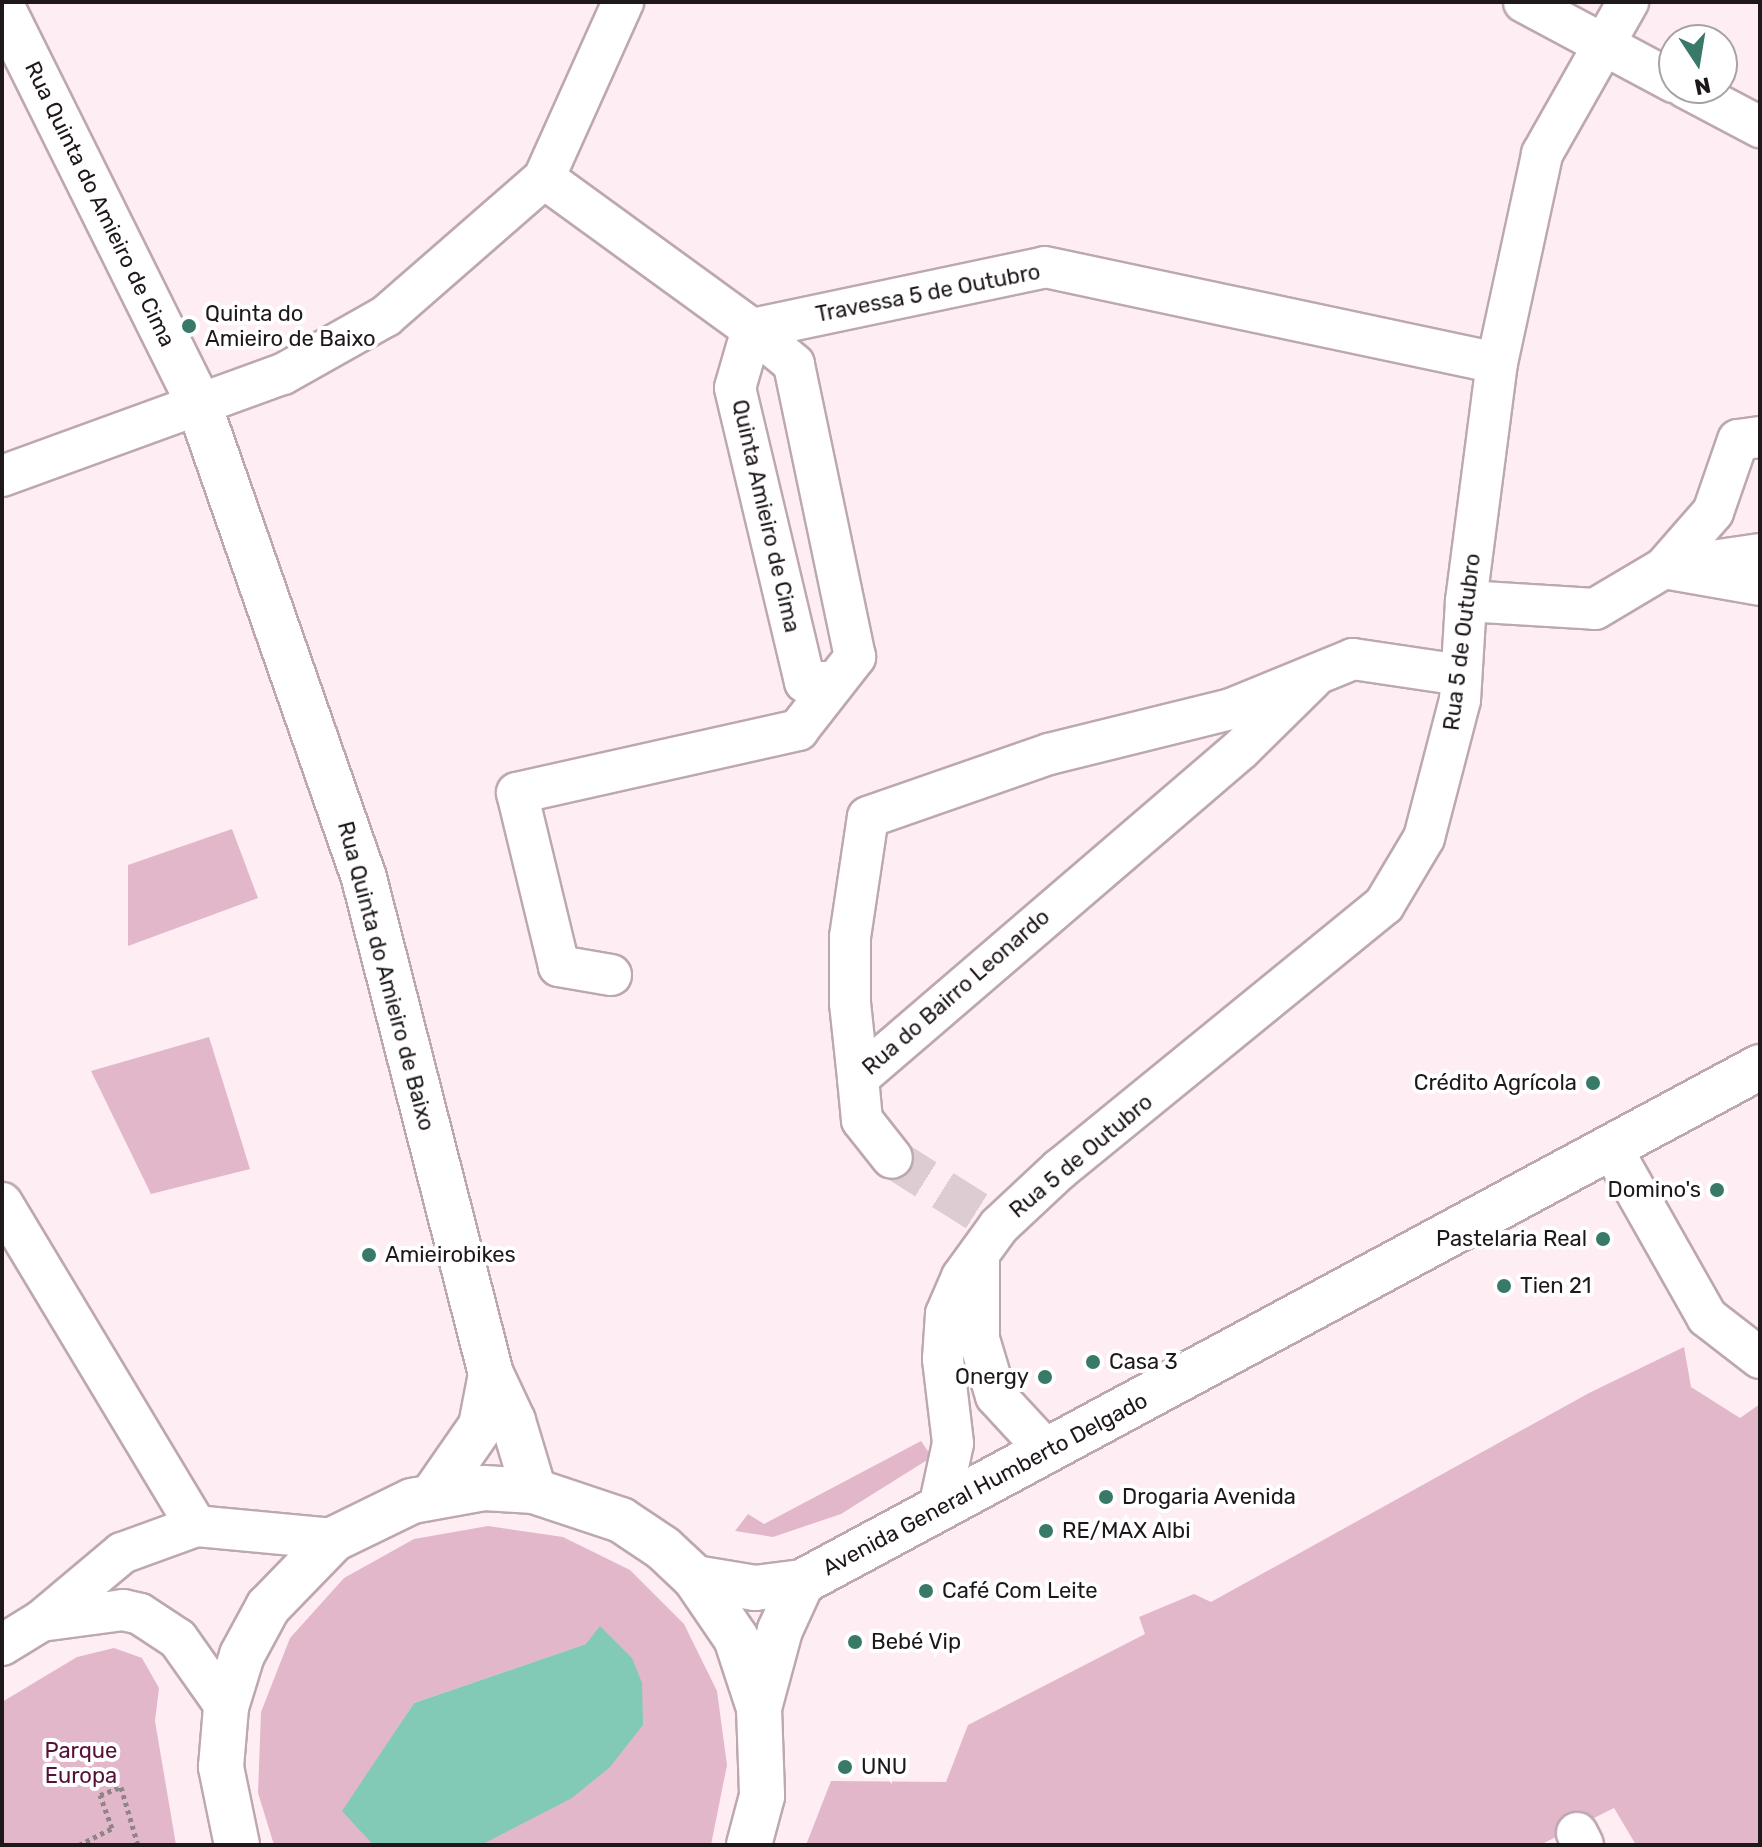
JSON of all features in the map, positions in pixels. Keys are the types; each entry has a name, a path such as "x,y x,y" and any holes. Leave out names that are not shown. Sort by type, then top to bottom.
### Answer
{"main road":[{"name":"Rua Quinta do Amieiro de Cima","path":"2,7 198,402"},
{"name":"Rua Quinta do Amieiro de Baixo","path":"198,402 364,878 491,1374 513,1421 534,1491"},
{"name":"Avenida General Humberto Delgado","path":"695,1578 755,1588 802,1582 1760,1067"},
{"name":"Rua Quinta do Amieiro de Baixo","path":"433,1495 481,1426 491,1374"},
{"path":"237,1845 221,1767 226,1707 242,1655 268,1607 334,1539 433,1495 484,1488 534,1491 621,1520 663,1548 695,1578 736,1638 759,1708 762,1796 749,1845"},
{"name":"Avenida General Humberto Delgado","path":"759,1708 780,1630 802,1582"}],"street":[{"path":"2,476 198,402 283,374 386,316 544,178 623,2"},
{"path":"1524,2 1658,74"},
{"name":"Rua 5 de Outubro","path":"939,1508 953,1443 943,1359 946,1314 987,1231 1384,905 1424,838 1446,763 1461,675 1466,601 1497,363 1542,154 1628,2"},
{"path":"1716,104 1760,127"},
{"path":"544,178 752,329 794,364 855,657 832,682 798,730 517,793 559,966 611,975"},
{"name":"Travessa 5 de Outubro","path":"752,329 1045,267 1497,363"},
{"name":"Quinta Amieiro de Cima","path":"752,329 735,388 805,682 832,682"},
{"path":"1466,601 1595,609 1664,568 1713,512 1738,440 1760,437"},
{"path":"1664,568 1760,554"},
{"path":"1664,568 1760,585"},
{"path":"1312,679 1353,659 1461,675"},
{"name":"Rua do Bairro Leonardo","path":"858,1078 850,1003 850,937 868,817 1049,754 1231,709 1312,679"},
{"name":"Rua do Bairro Leonardo","path":"858,1078 1241,749 1312,679"},
{"path":"858,1078 862,1120 892,1158"},
{"path":"1612,1149 1707,1317 1760,1358"},
{"path":"2,1203 196,1526"},
{"path":"987,1231 979,1339 1003,1406 1016,1456 1028,1460"},
{"path":"2,1645 41,1621 122,1553 196,1526 334,1539"},
{"path":"41,1621 123,1610 140,1614 178,1639 226,1707"}],"path":[{"path":"79,1845 112,1828 100,1795 121,1787 138,1845"}],"green space":[{"path":"232,829 258,898 128,946 128,865"},
{"path":"209,1037 250,1169 151,1194 91,1071"},
{"path":"1684,1347 1691,1387 1740,1418 1760,1404 1760,1845 1636,1845 1614,1808 1540,1845 806,1845 831,1781 946,1782 968,1725 1145,1634 1139,1617 1194,1594 1211,1602 1589,1393"},
{"path":"921,1441 932,1457 841,1514 773,1537 735,1531 748,1514 764,1524"},
{"path":"488,1526 563,1537 630,1570 684,1624 717,1691 727,1765 711,1845 481,1845 586,1644 414,1703 343,1811 373,1845 274,1845 258,1793 261,1712 290,1638 344,1578 414,1539"},
{"name":"Parque Europa","path":"114,1648 142,1658 159,1688 155,1721 176,1845 2,1845 2,1702 77,1657"}],"shaded area":[{"path":"600,1626 632,1658 642,1683 643,1725 610,1767 572,1798 481,1845 373,1845 342,1811 414,1703 586,1644"}],"tunnel":[{"path":"892,1158 981,1214"}],"place":[{"name":"Quinta do Amieiro de Baixo","path":"189,326"},
{"name":"Crédito Agrícola","path":"1593,1083"},
{"name":"Domino's","path":"1717,1190"},
{"name":"Pastelaria Real","path":"1603,1239"},
{"name":"Amieirobikes","path":"369,1255"},
{"name":"Tien 21","path":"1504,1286"},
{"name":"Casa 3","path":"1093,1362"},
{"name":"Onergy","path":"1045,1377"},
{"name":"Drogaria Avenida","path":"1106,1497"},
{"name":"RE/MAX Albi","path":"1046,1531"},
{"name":"Café Com Leite","path":"926,1591"},
{"name":"Bebé Vip","path":"855,1642"},
{"name":"UNU","path":"845,1767"}]}
